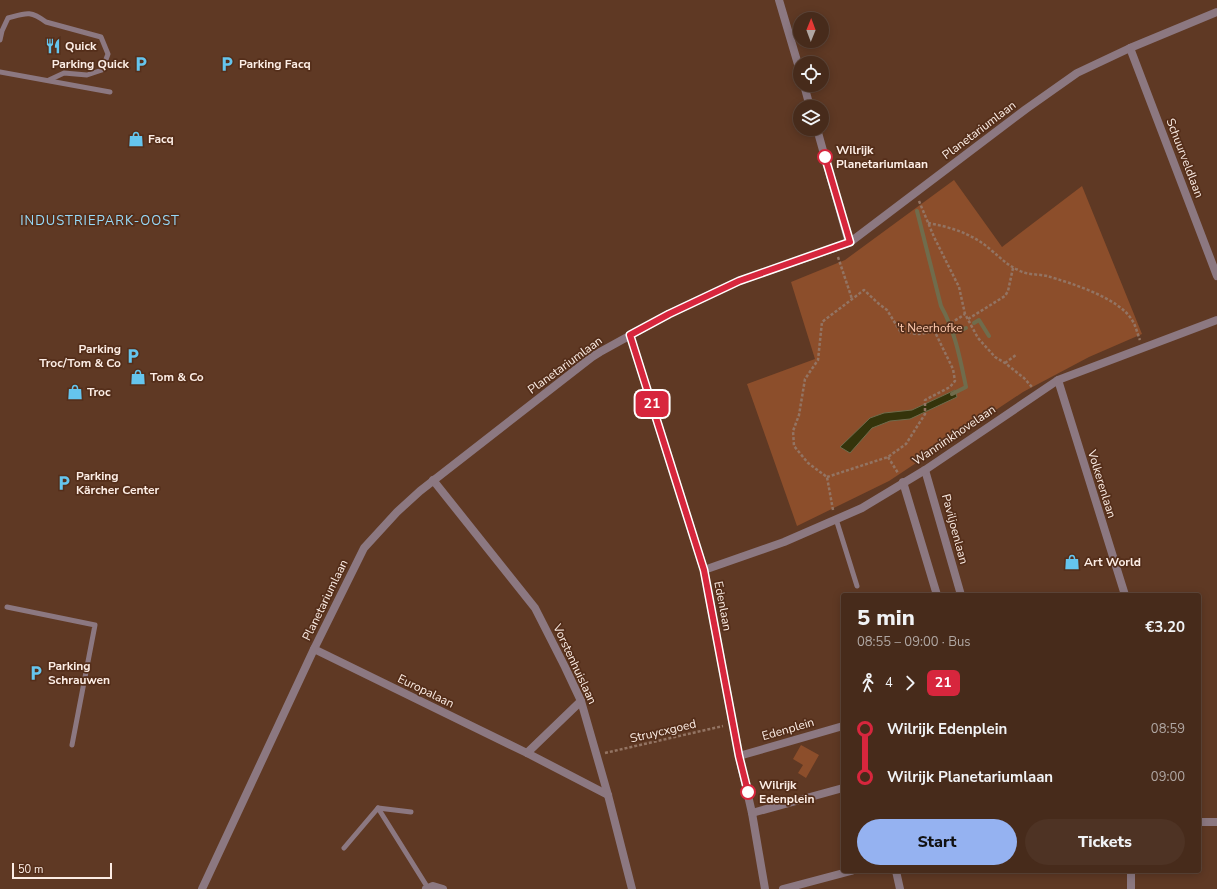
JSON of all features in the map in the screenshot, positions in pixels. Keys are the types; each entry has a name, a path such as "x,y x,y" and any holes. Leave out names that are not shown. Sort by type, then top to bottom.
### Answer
{"street":[{"path":"779,0 796,56"},
{"name":"Planetariumlaan","path":"202,889 314,649 364,548 397,512 433,480 592,357 669,314 739,281 850,242 1026,109 1077,74 1130,48 1217,12"},
{"name":"Schuurveldlaan","path":"1130,48 1217,276"},
{"path":"819,136 850,242"},
{"name":"Wanninkhovelaan","path":"704,570 784,542 862,508 925,470 1058,380 1217,320"},
{"name":"Edenlaan","path":"630,335 704,570 739,756 752,813 765,889"},
{"name":"Volkerenlaan","path":"1058,380 1124,593"},
{"name":"Paviljoenlaan","path":"925,470 960,593"},
{"name":"Vorstenhuislaan","path":"433,480 535,608 581,701 608,795 632,889"},
{"path":"903,482 936,593"},
{"name":"Europalaan","path":"314,649 608,795"},
{"path":"527,754 581,701"},
{"name":"Edenplein","path":"739,756 841,727"},
{"path":"752,813 841,789"},
{"path":"1201,822 1217,822"},
{"path":"783,889 844,873"},
{"path":"896,873 900,889"},
{"path":"1131,873 1131,889"},
{"path":"625,889 630,880"},
{"path":"427,889 433,886 443,889"}],"lane":[{"path":"0,40 8,18 29,13 38,16 46,22 100,37 108,54 102,70 87,75 64,73 49,80"},
{"path":"0,72 110,92"},
{"path":"836,519 857,586"},
{"path":"7,607 95,625 72,745"},
{"path":"378,808 411,812"},
{"path":"344,848 378,808"},
{"path":"378,808 427,889"}],"path":[{"path":"915,192 958,287 965,314 978,338 995,357 1024,378 1037,394"},
{"path":"928,223 948,226 972,236 991,249 1007,265 1022,273 1045,276 1082,287 1115,303 1132,319 1143,348"},
{"path":"834,247 852,299"},
{"path":"968,319 1005,296 1008,291 1013,268"},
{"path":"836,519 827,477 808,463 794,446 793,431 799,415 805,379 818,360 822,322 864,290 887,310 900,331 918,334 934,330 952,323 965,314"},
{"path":"827,477 888,457 906,444 925,414 925,400 950,387 955,381 953,369 934,330"},
{"path":"1005,363 1016,355"},
{"path":"888,457 903,482"},
{"name":"Struycxgoed","path":"597,755 733,724"}],"green space":[{"name":"'t Neerhofke","path":"954,180 1002,247 1082,186 1142,334 1089,357 1023,392 889,481 797,526 747,384 815,359 791,282 845,260"},
{"path":"801,745 819,755 806,778 798,773 803,765 793,759"}],"shaded area":[{"path":"955,390 957,397 910,419 890,421 872,428 850,453 840,447 870,418 884,413 912,410"}],"waterway":[{"path":"917,211 941,306 950,325 959,355 966,387 952,394"},
{"path":"974,323 979,320 989,336"},
{"path":"954,333 966,328"}],"bus line":[{"name":"21","path":"748,792 739,756 704,570 630,335 669,314 739,281 850,242 825,157"}],"place":[{"name":"Quick","path":"53,46"},
{"name":"Parking Quick","path":"141,64"},
{"name":"Parking Facq","path":"227,64"},
{"name":"Facq","path":"136,139"},
{"name":"Wilrijk Planetariumlaan","path":"825,157"},
{"name":"Parking Troc/Tom & Co","path":"133,356"},
{"name":"Tom & Co","path":"138,377"},
{"name":"Troc","path":"75,392"},
{"name":"Parking Kärcher Center","path":"64,483"},
{"name":"Art World","path":"1072,562"},
{"name":"Parking Schrauwen","path":"36,673"},
{"name":"Wilrijk Edenplein","path":"748,792"}],"district":[{"name":"INDUSTRIEPARK-OOST","path":"100,221"}]}
